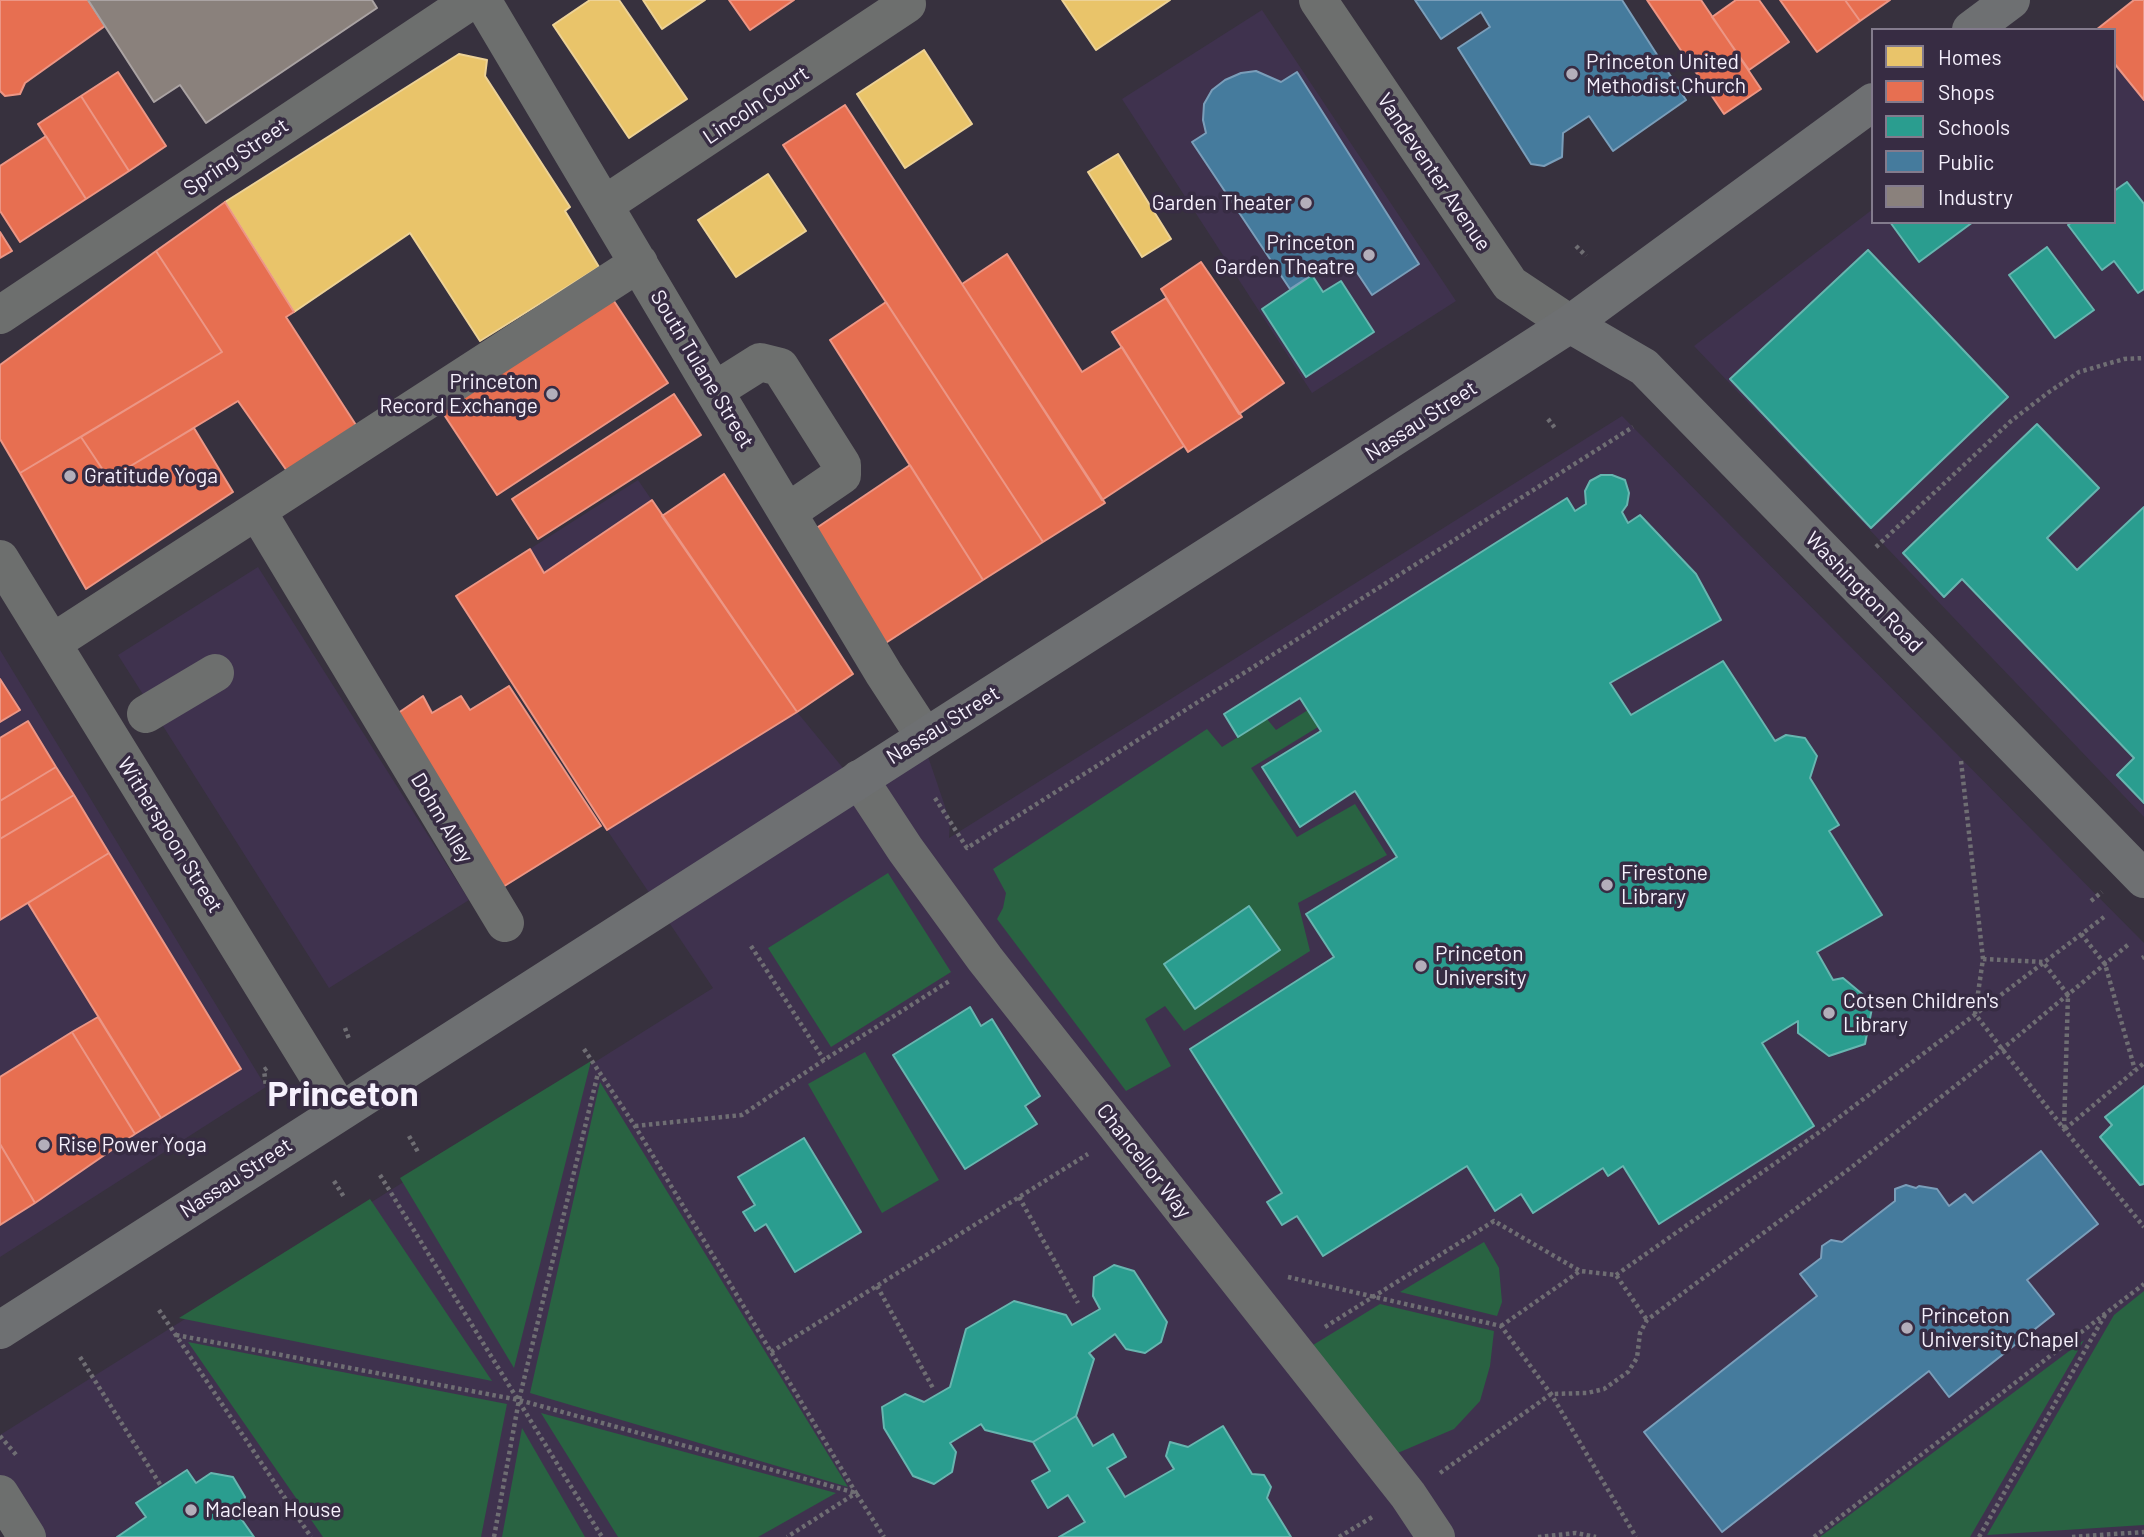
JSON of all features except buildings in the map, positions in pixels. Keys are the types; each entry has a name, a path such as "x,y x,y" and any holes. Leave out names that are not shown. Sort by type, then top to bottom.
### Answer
{"main road":[{"path":"1974,28 2011,0"},
{"name":"Nassau Street","path":"0,1330 1570,324 1871,103"},
{"name":"Washington Road","path":"1570,324 1644,367 2144,879"}],"street":[{"name":"Spring Street","path":"0,315 472,0"},
{"name":"South Tulane Street","path":"482,0 884,674 925,737"},
{"name":"Vandeventer Avenue","path":"1318,0 1510,284 1570,324"},
{"name":"Lincoln Court","path":"604,205 907,4"},
{"path":"52,643 639,263"},
{"path":"714,391 760,362 780,367 842,465 842,475 788,512"},
{"name":"Dohm Alley","path":"257,511 505,923"},
{"name":"Witherspoon Street","path":"0,559 340,1111"},
{"path":"146,714 215,673"},
{"name":"Chancellor Way","path":"859,779 905,849 985,959 1408,1495 1436,1537"},
{"path":"0,1494 27,1537"}],"path":[{"path":"1576,246 1586,256"},
{"path":"1876,547 2011,421 2049,392 2079,373 2124,359 2144,358"},
{"path":"1548,419 1555,428"},
{"path":"934,798 967,848 1633,427"},
{"path":"1961,761 1983,959 1975,1014 2144,1227"},
{"path":"1292,1348 1494,1221 1580,1271 1616,1275 1821,1131 2104,917"},
{"path":"2081,934 2105,964 2136,1070"},
{"path":"1408,1495 1551,1394 1587,1393 1604,1389 1628,1372 1637,1358 1640,1333 1647,1320 1853,1166 2129,944"},
{"path":"751,946 824,1060"},
{"path":"635,1126 742,1115 985,959"},
{"path":"1983,959 2043,962 2068,995 2064,1129"},
{"path":"345,1028 349,1038"},
{"path":"584,1049 635,1126 884,1537"},
{"path":"2064,1129 2144,1062"},
{"path":"264,1070 266,1087 272,1088"},
{"path":"494,1537 519,1400 598,1072"},
{"path":"771,1352 1122,1133"},
{"path":"409,1136 418,1152"},
{"path":"380,1175 602,1537"},
{"path":"334,1181 344,1197"},
{"path":"1019,1197 1078,1303"},
{"path":"1501,1326 1580,1271"},
{"path":"1616,1275 1647,1320"},
{"path":"1284,1276 1501,1326 1551,1394 1636,1537"},
{"path":"1814,1537 2144,1284"},
{"path":"877,1286 934,1390"},
{"path":"159,1310 311,1537"},
{"path":"1979,1537 2107,1311"},
{"path":"176,1335 519,1400 856,1493"},
{"path":"80,1357 162,1486"},
{"path":"787,1537 856,1493"},
{"path":"2072,1537 2144,1532"},
{"path":"1538,1537 1576,1533 1596,1537"}],"shaded area":[{"path":"2144,1 2144,817 1694,346 1871,211 1871,224 2116,224 2116,28"},
{"path":"1262,10 1456,301 1312,393 1122,99"},
{"name":"Princeton University","path":"1622,416 2144,943 2144,1537 9,1537 0,1526 0,1435 713,988 456,596 638,480 797,712 861,790 921,736 950,821 949,838"},
{"path":"258,567 469,900 329,988 118,655"},
{"path":"0,650 266,1087 0,1257"}],"green space":[{"path":"1308,710 1318,727 1251,768 1297,837 1355,804 1387,855 1298,903 1310,951 1184,1031 1165,1006 1145,1019 1171,1066 1126,1091 997,919 1006,893 993,869 1207,729 1222,747 1267,719 1276,730","holes":["1248,906 1280,950 1196,1009 1165,964"]},
{"path":"888,873 951,972 831,1047 768,948"},
{"path":"865,1052 939,1180 882,1213 808,1084"},
{"path":"591,1061 514,1368 400,1178"},
{"path":"600,1082 848,1487 530,1393"},
{"path":"370,1199 492,1381 179,1318"},
{"path":"1484,1242 1499,1268 1502,1302 1497,1316 1400,1292"},
{"path":"2144,1291 2144,1525 1987,1535 2114,1315"},
{"path":"1380,1304 1494,1331 1490,1366 1480,1401 1454,1429 1393,1455 1313,1345"},
{"path":"2084,1340 1970,1537 1820,1537"},
{"path":"188,1342 507,1404 481,1537 323,1537"},
{"path":"541,1413 836,1493 758,1537 618,1537"},
{"path":"522,1428 585,1537 502,1537"}],"place":[{"name":"Princeton United Methodist Church","path":"1572,74"},
{"name":"Garden Theater","path":"1306,203"},
{"name":"Princeton Garden Theatre","path":"1369,255"},
{"name":"Princeton Record Exchange","path":"552,394"},
{"name":"Gratitude Yoga","path":"70,476"},
{"name":"Firestone Library","path":"1607,885"},
{"name":"Princeton University","path":"1421,966"},
{"name":"Cotsen Children's Library","path":"1829,1013"},
{"name":"Rise Power Yoga","path":"44,1145"},
{"name":"Princeton University Chapel","path":"1907,1328"},
{"name":"Maclean House","path":"191,1510"}],"district":[{"name":"Princeton","path":"343,1094"}]}
